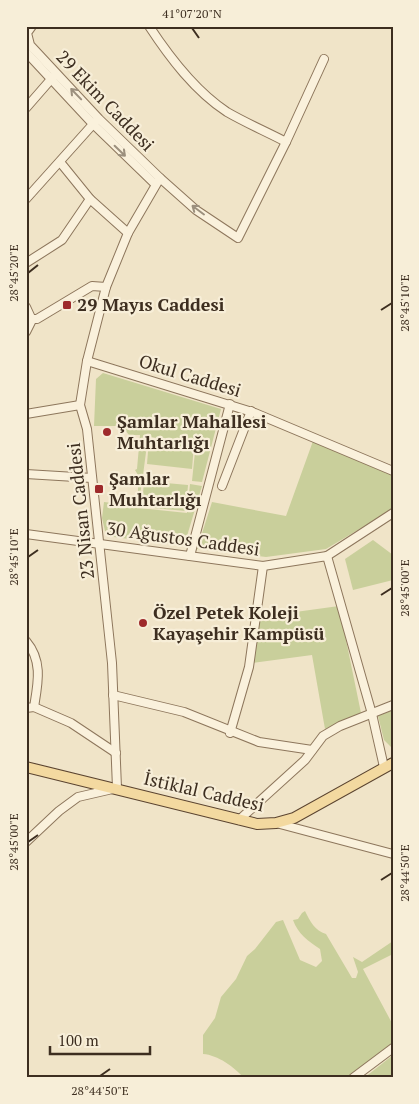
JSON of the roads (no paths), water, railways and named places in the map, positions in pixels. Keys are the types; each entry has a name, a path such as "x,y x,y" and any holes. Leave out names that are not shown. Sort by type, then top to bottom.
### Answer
{"main road":[{"name":"İstiklal Caddesi","path":"26,767 257,824 276,823 294,818 389,765"}],"street":[{"path":"28,49 27,33 32,26"},
{"path":"149,26 170,56 208,97 227,112 286,142 324,59"},
{"name":"29 Ekim Caddesi","path":"28,49 53,77 157,181 238,238 286,142"},
{"path":"26,108 53,77"},
{"path":"26,198 96,121"},
{"path":"60,162 90,199 128,233"},
{"name":"23 Nisan Caddesi","path":"117,788 114,695 100,544 86,429 80,405 88,361 106,287 128,233 157,181"},
{"path":"26,263 62,240 90,199"},
{"path":"29,320 92,286 106,287"},
{"path":"26,307 29,320 26,332"},
{"name":"Okul Caddesi","path":"88,361 230,404 393,471"},
{"path":"190,556 230,404"},
{"path":"26,414 80,405"},
{"path":"222,486 251,412"},
{"path":"26,474 92,478"},
{"path":"389,765 372,714 327,556 393,513"},
{"name":"30 Ağustos Caddesi","path":"26,534 263,566 327,556"},
{"path":"230,733 249,667 263,566"},
{"path":"26,641 38,661 30,707 71,723 116,753"},
{"path":"114,695 184,712 230,733 259,742 312,750"},
{"path":"239,820 305,760 318,740 330,731 393,705"},
{"path":"77,779 78,797"},
{"path":"26,842 59,811 78,797 117,788"},
{"path":"276,823 393,854"},
{"path":"353,1078 393,1048"}],"place":[{"name":"29 Mayıs Caddesi","path":"67,305"},
{"name":"Şamlar Mahallesi Muhtarlığı","path":"107,432"},
{"name":"Şamlar Muhtarlığı","path":"99,489"},
{"name":"Özel Petek Koleji Kayaşehir Kampüsü","path":"143,623"}]}
